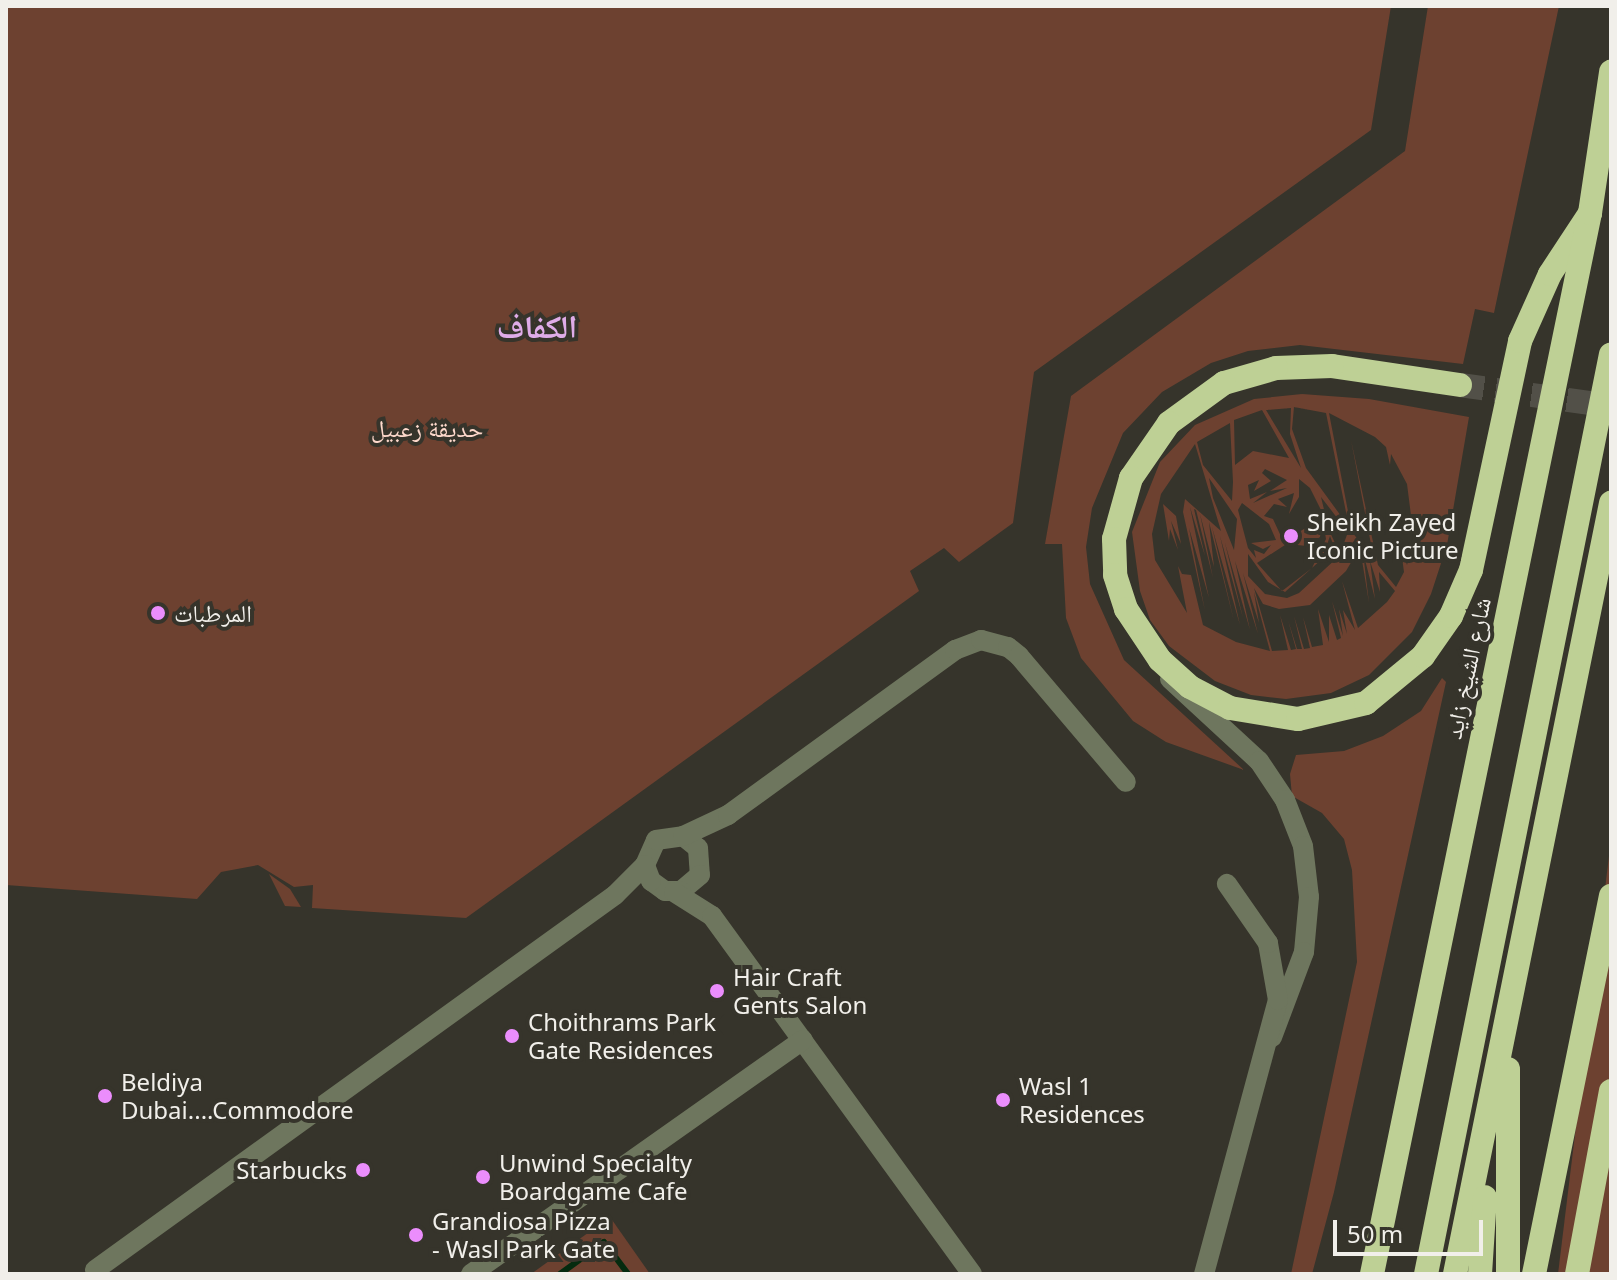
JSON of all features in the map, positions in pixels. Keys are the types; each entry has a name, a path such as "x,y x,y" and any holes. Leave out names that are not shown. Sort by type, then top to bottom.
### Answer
{"highway":[{"name":"شارع الشيخ زايد","path":"1364,1274 1373,1262 1590,213 1611,72"},
{"path":"1460,385 1305,365 1245,375 1186,407 1142,458 1117,522 1113,557 1119,592 1147,644 1174,674 1209,699 1274,719 1344,712 1366,703 1405,673 1438,637 1462,593 1520,341 1550,274 1590,213"},
{"path":"1426,1274 1611,354"},
{"path":"1455,1274 1489,1119 1611,503"},
{"path":"1534,1274 1611,896"},
{"path":"1506,1033 1511,1172 1508,1274"},
{"path":"1577,1274 1611,1091"},
{"path":"1480,1274 1489,1119"}],"street":[{"path":"95,1270 615,895 645,865 656,840 683,836 728,815 955,650 981,640 995,641 1019,656 1126,782"},
{"path":"1147,644 1184,696 1259,761 1296,823 1308,870 1308,925 1298,978 1272,1037"},
{"path":"615,895 665,890 700,866 728,815"},
{"path":"683,836 700,866 712,916 972,1274"},
{"path":"645,865 665,890 712,916"},
{"path":"1204,1274 1272,1037 1278,1000 1274,962 1268,943 1227,884"},
{"path":"471,1274 803,1040"}],"green space":[{"name":"حديقة زعبيل","path":"6,6 1391,6 1371,130 1034,372 1013,523 959,562 944,548 910,571 919,591 466,918 312,908 313,885 294,887 258,865 221,872 197,899 6,885"},
{"path":"1428,6 1559,6 1494,313 1475,309 1463,364 1300,345 1248,351 1211,363 1162,392 1123,433 1092,508 1086,547 1090,584 1124,660 1244,770 1166,742 1133,721 1081,658 1066,618 1062,544 1045,544 1071,396 1405,151"},
{"path":"1302,394 1369,399 1469,417 1447,545 1431,594 1412,632 1369,675 1331,693 1286,699 1251,695 1215,681 1169,646 1150,620 1140,591 1132,532 1160,462 1195,425 1254,399","holes":["1294,407 1326,413 1349,527 1306,468 1292,429","1291,408 1290,434 1301,468 1266,410","1262,410 1289,458 1253,451 1235,465 1234,420","1329,413 1375,437 1386,447 1390,465 1391,454 1407,484 1414,539 1407,565 1400,543 1404,572 1396,587 1378,565 1351,440 1374,560 1352,532","1230,423 1232,501 1203,465 1197,442","1195,444 1221,531 1185,499 1183,512 1205,611 1189,528 1209,598 1190,507 1205,556 1196,510 1213,578 1200,514 1214,567 1209,522 1234,621 1212,527 1240,625 1220,536 1243,618 1225,543 1250,630 1235,561 1258,634 1243,573 1259,623 1254,592 1270,651 1236,642 1203,625 1191,575 1182,574 1178,566 1187,613 1155,560 1152,534 1161,494","1265,469 1287,480 1270,491 1287,488 1253,503 1267,492 1250,499 1248,485 1259,480 1254,491 1271,481 1262,473","1209,478 1237,519 1234,550 1213,498","1299,479 1310,488 1321,510 1326,539 1312,568 1322,559 1330,536 1338,557 1299,593 1287,598 1265,594 1248,576 1248,554 1268,582 1281,589 1257,563 1285,545 1273,519 1264,516 1274,504 1287,507 1278,499 1294,493 1289,514 1299,497","1321,497 1348,532 1340,554 1329,530","1242,503 1269,524 1276,540 1251,543 1263,549 1271,545 1264,554 1254,550 1256,558 1248,548 1238,510","1353,541 1360,548 1369,603 1363,552 1375,599 1370,561 1380,592 1379,572 1395,591 1358,628 1342,581 1355,630 1343,610 1347,634 1339,609 1343,636 1332,601 1341,638 1337,640 1329,615 1329,642 1318,609 1323,645 1312,647 1303,617 1310,648 1304,649 1294,616 1302,649 1297,649 1288,620 1296,649 1291,650 1280,615 1288,650 1272,651 1254,588 1263,604 1279,609 1310,605 1346,571 1353,559"]},
{"path":"1163,504 1176,516 1181,544 1171,521 1178,550 1170,529 1169,541"},
{"path":"1315,522 1317,532 1322,524 1320,537 1307,546 1297,545 1296,534"},
{"path":"1442,678 1446,682 1334,1192 1312,1274 1291,1274 1357,962 1352,870 1344,839 1322,813 1292,796 1290,774 1296,755 1344,751 1383,736 1421,711"},
{"path":"1611,845 1611,1274 1558,1274 1610,848"},
{"path":"269,874 290,889 301,907 285,906"},
{"path":"610,1217 650,1274 531,1274"}],"waterway":[{"path":"560,1274 604,1242 628,1274"}],"tunnel":[{"path":"1460,385 1611,406"}],"place":[{"name":"Sheikh Zayed Iconic Picture","path":"1291,536"},
{"name":"المرطبات","path":"158,613"},
{"name":"Hair Craft Gents Salon","path":"717,991"},
{"name":"Choithrams Park Gate Residences","path":"512,1036"},
{"name":"Beldiya Dubai....Commodore","path":"105,1096"},
{"name":"Wasl 1 Residences","path":"1003,1100"},
{"name":"Starbucks","path":"363,1170"},
{"name":"Unwind Specialty Boardgame Cafe","path":"483,1177"},
{"name":"Grandiosa Pizza - Wasl Park Gate","path":"416,1235"}],"district":[{"name":"الكفاف","path":"537,326"}]}
